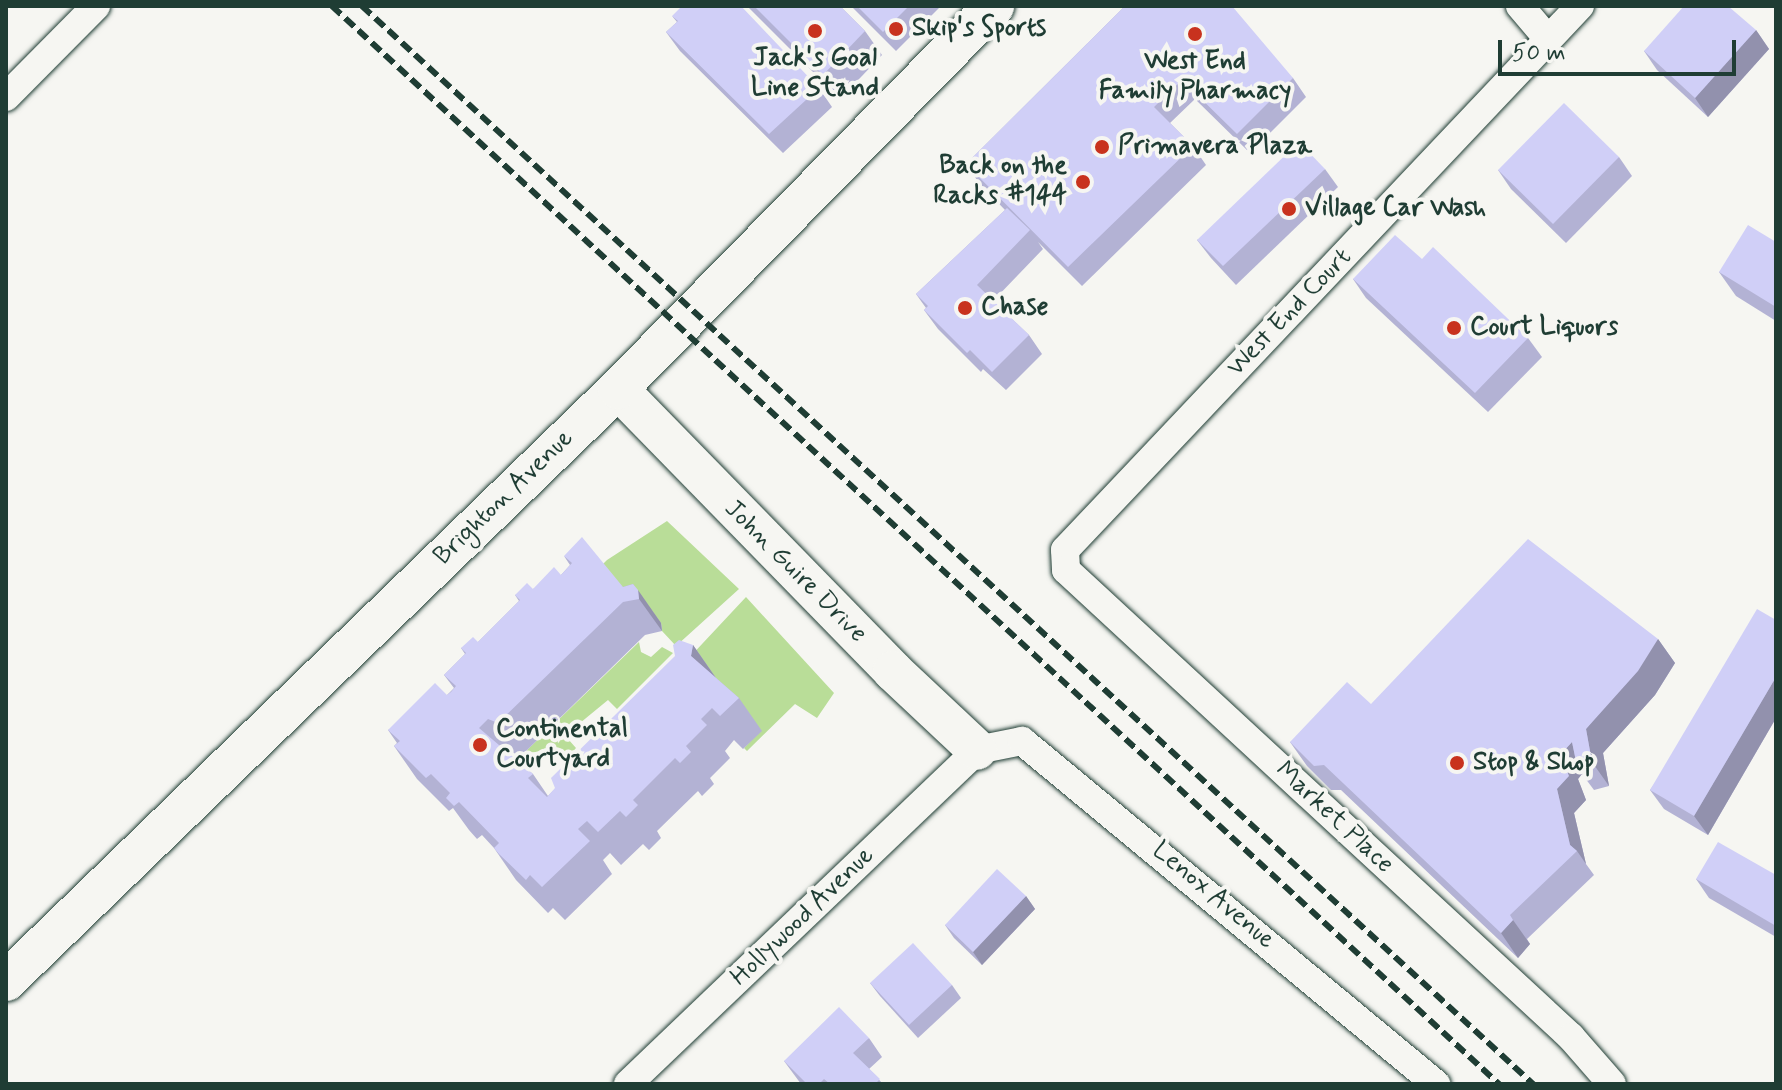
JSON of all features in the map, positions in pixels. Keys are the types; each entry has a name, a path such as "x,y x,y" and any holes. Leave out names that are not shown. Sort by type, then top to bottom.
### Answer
{"street":[{"path":"6,97 96,6"},
{"name":"Brighton Avenue","path":"6,981 618,389 994,6"},
{"path":"1520,6 1548,39"},
{"name":"West End Court","path":"1065,550 1580,6"},
{"name":"John Guire Drive","path":"618,389 882,660 977,750"},
{"name":"Market Place","path":"1065,550 1066,570 1571,1037 1612,1084"},
{"name":"Lenox Avenue","path":"977,750 1022,741 1436,1084"},
{"name":"Hollywood Avenue","path":"628,1084 977,750"}],"green space":[{"path":"667,521 739,589 676,646 662,631 661,623 583,584 607,560"},
{"path":"746,597 834,693 817,718 795,704 747,751 744,748 761,730 688,659"},
{"path":"639,642 641,652 651,657 662,647 673,653 617,709 608,700 580,723 568,739 576,748 568,757 561,750 524,753"}],"building":[{"path":"682,6 741,6 819,88 769,134 666,32 678,21 672,16"},
{"name":"Jack's Goal Line Stand","path":"754,6 840,6 865,31 823,75"},
{"path":"857,6 909,6 883,32"},
{"name":"Primavera Plaza","path":"1125,6 1232,6 1293,78 1237,134 1182,80 1154,107 1193,146 1068,267 966,164"},
{"path":"1684,6 1728,6 1756,30 1695,98 1644,51"},
{"path":"1564,103 1619,157 1553,224 1498,170"},
{"path":"1299,142 1325,169 1223,266 1197,240"},
{"name":"Chase","path":"1007,208 1030,230 977,285 1029,335 992,372 970,350 967,353 924,310 928,306 916,294"},
{"path":"1748,225 1776,242 1776,307 1719,272"},
{"name":"Court Liquors","path":"1395,235 1422,259 1433,247 1528,338 1475,393 1353,279"},
{"path":"582,537 623,587 633,584 638,590 639,599 623,602 498,723 488,719 479,728 533,774 528,778 547,797 555,788 551,778 675,656 673,645 679,640 693,645 691,656 739,698 720,716 712,708 701,719 707,725 686,746 691,752 680,763 675,758 633,800 638,805 626,817 620,811 598,832 587,821 578,829 590,841 542,887 530,875 526,880 499,854 494,848 499,843 459,802 454,806 446,798 450,793 431,774 426,778 394,746 400,741 388,730 435,683 447,695 451,692 456,686 444,675 466,653 461,648 473,637 478,642 520,600 515,595 527,583 533,589 554,567 561,575 572,563 564,556"},
{"name":"Stop & Shop","path":"1528,539 1658,639 1638,671 1586,729 1592,762 1577,766 1572,742 1561,754 1569,776 1557,789 1570,845 1577,851 1510,915 1513,920 1501,933 1324,765 1314,766 1290,742 1347,682 1371,704"},
{"path":"1757,609 1776,620 1776,677 1694,816 1650,790"},
{"path":"1718,842 1776,875 1776,926 1696,879"},
{"path":"997,869 1026,896 973,952 945,925"},
{"path":"913,943 952,985 909,1025 870,983"},
{"path":"839,1007 869,1038 853,1053 880,1079 875,1084 830,1084 824,1079 819,1084 807,1084 784,1061"}],"railway":[{"path":"332,6 1499,1084"},
{"path":"362,6 1533,1084"}],"place":[{"name":"Skip's Sports","path":"896,29"},
{"name":"Jack's Goal Line Stand","path":"815,31"},
{"name":"West End Family Pharmacy","path":"1195,34"},
{"name":"Primavera Plaza","path":"1102,147"},
{"name":"Back on the Racks #144","path":"1083,182"},
{"name":"Village Car Wash","path":"1289,209"},
{"name":"Chase","path":"965,308"},
{"name":"Court Liquors","path":"1454,328"},
{"name":"Continental Courtyard","path":"480,745"},
{"name":"Stop & Shop","path":"1457,763"}]}
